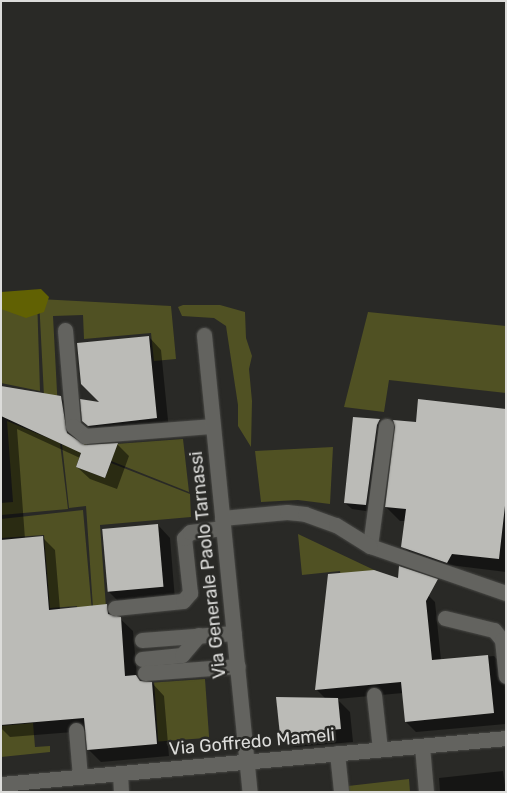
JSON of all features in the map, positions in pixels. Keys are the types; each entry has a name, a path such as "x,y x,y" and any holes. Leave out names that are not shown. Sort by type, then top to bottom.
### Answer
{"street":[{"path":"65,330 73,426 85,436 213,426"},
{"name":"Via Generale Paolo Tarnassi","path":"204,335 250,792"},
{"path":"370,546 386,426"},
{"path":"114,608 183,601 190,593 184,538 190,532 223,523 287,512 306,514 336,525 370,546 506,593"},
{"path":"444,618 494,630 502,640 506,676"},
{"path":"142,640 234,633"},
{"path":"199,635 182,655 144,666 238,666"},
{"path":"374,695 380,749"},
{"path":"76,730 80,777"},
{"name":"Via Goffredo Mameli","path":"1,784 25,787 80,777 506,738"},
{"path":"422,746 426,792"},
{"path":"337,753 341,792"},
{"path":"120,773 122,792"}],"shaded area":[{"path":"41,289 49,297 44,312 26,318 1,309 1,292"},
{"path":"1,296 37,297 40,391 1,383"},
{"path":"39,299 171,306 176,359 154,361 151,333 84,339 83,315 53,316 59,430 89,446 183,439 189,492 46,435"},
{"path":"183,305 220,305 245,312 246,338 252,356 249,369 252,401 251,447 238,426 238,405 226,326 214,318 182,316 178,307"},
{"path":"368,312 506,326 506,393 389,380 384,412 344,407"},
{"path":"7,421 60,443 68,509 1,515 1,503 13,502"},
{"path":"62,444 81,452 76,467 105,478 111,463 190,494 191,517 100,525 107,621 94,622 86,506 69,508"},
{"path":"333,447 330,504 298,500 261,502 255,451"},
{"path":"83,510 93,623 79,624 77,606 50,608 44,535 1,538 1,519"},
{"path":"298,534 389,577 345,623 340,571 302,575"},
{"path":"205,679 209,738 158,741 154,683"},
{"path":"33,723 35,747 50,746 50,752 1,757 1,726"},
{"path":"409,779 410,792 349,792 348,786"}],"building":[{"path":"149,336 157,418 88,426 82,421 80,399 99,402 81,384 77,343"},
{"path":"1,386 61,396 67,433 85,445 118,443 105,478 76,467 81,453 1,416"},
{"path":"418,399 506,409 506,497 499,559 452,554 447,563 401,547 406,509 385,507 395,427 393,420 416,422"},
{"path":"353,417 380,419 377,425 366,505 344,503"},
{"path":"158,524 163,587 108,592 102,529"},
{"path":"43,536 49,610 107,604 108,614 121,617 125,676 136,675 140,681 152,682 157,744 87,750 84,718 1,725 1,540"},
{"path":"399,566 438,579 426,601 432,660 488,655 494,713 405,722 401,682 315,690 328,574 374,570 398,578"},
{"path":"276,697 338,698 341,729 280,735"}]}
